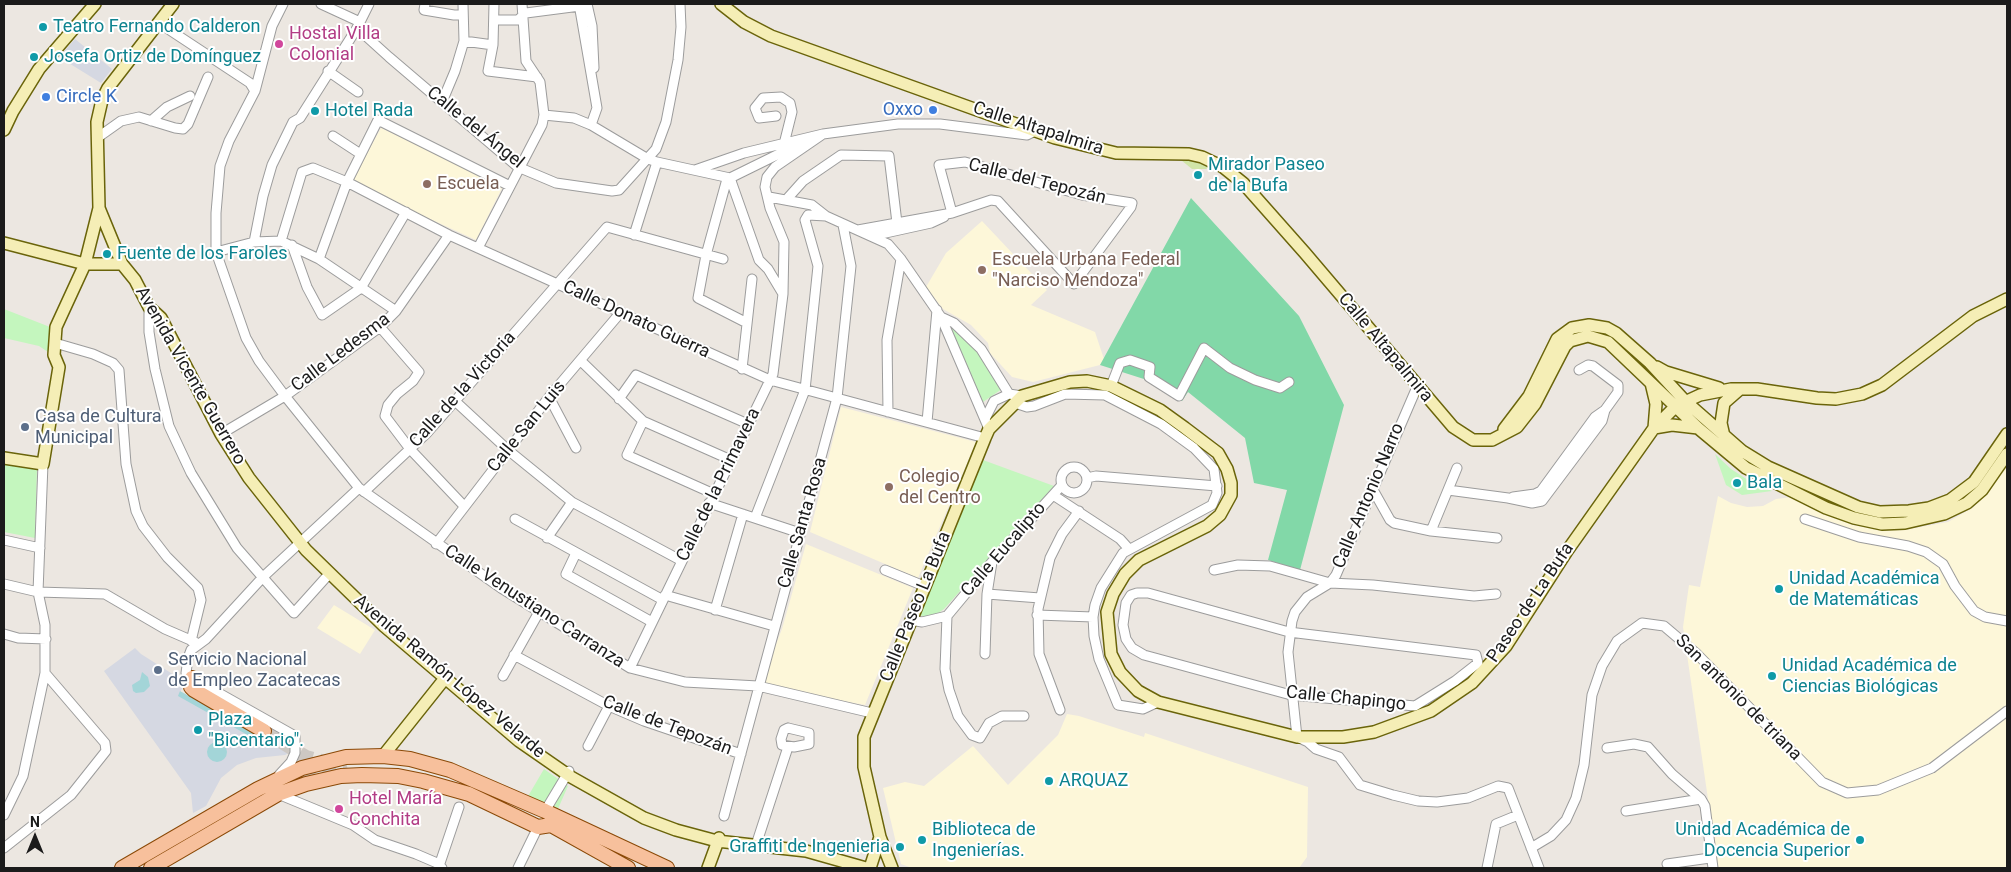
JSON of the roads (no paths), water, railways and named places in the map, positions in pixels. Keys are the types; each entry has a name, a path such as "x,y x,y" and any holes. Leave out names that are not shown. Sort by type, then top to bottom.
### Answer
{"main road":[{"path":"192,678 191,687 194,690 264,731"},
{"path":"159,866 302,768 346,757 383,756 410,759 450,770 545,810 667,868"},
{"path":"351,766 394,767 422,772 440,778 538,827 551,826 628,868"},
{"path":"122,868 274,788 362,775 398,776 469,794"},
{"path":"138,868 184,840"}],"street":[{"path":"4,130 13,111 39,69 95,4"},
{"path":"4,815 23,776 45,673 46,639 38,592 43,464 59,368 54,355 56,327 86,264 99,208 98,114 108,88 173,4"},
{"name":"Calle Venustiano Carranza","path":"283,4 272,26 254,91 229,141 220,166 216,213 216,252 246,338 284,396 362,490 436,544 539,612 630,668 685,682 758,686 872,713"},
{"name":"Calle del Ángel","path":"321,4 359,25 442,102 518,167 556,183 612,191 619,190 648,159"},
{"path":"254,242 263,196 272,165 293,122 300,118 328,71 359,25 369,4"},
{"path":"425,4 424,10 454,16 462,14"},
{"path":"442,102 455,72 464,41 463,4"},
{"path":"494,4 493,45 488,71 537,77"},
{"path":"478,248 518,167 542,125 544,115 540,82 526,61 522,4"},
{"path":"648,159 656,149 671,98 681,28 680,4"},
{"name":"Calle Altapalmira","path":"721,4 744,22 771,36 1035,131 1116,154 1188,154 1202,157 1233,173 1311,260 1416,386 1459,433 1473,440 1492,440"},
{"path":"494,20 518,20 526,13 582,5 592,85 597,108 590,125"},
{"path":"159,23 250,83 254,91"},
{"path":"464,41 493,45"},
{"path":"328,71 358,92"},
{"path":"97,138 121,121 139,117 183,129 188,124 208,77"},
{"path":"151,121 167,107 190,96"},
{"path":"776,116 759,118 755,108 763,98 780,98 790,102 792,112 784,144"},
{"path":"544,115 574,118 590,125 648,159 728,178 791,148 802,139"},
{"path":"319,259 346,182 359,153 378,120 510,186"},
{"path":"695,170 744,154 823,134 898,124 940,124 1027,135 1035,131"},
{"name":"Calle de la Primavera","path":"630,668 773,374 783,294 784,242 770,208 769,197 765,187 769,174 823,134"},
{"path":"333,136 359,153"},
{"path":"786,200 803,181 841,155 889,156 897,223"},
{"path":"657,162 634,234 723,259"},
{"name":"Calle del Tepozán","path":"858,230 952,213 991,200 998,201 1074,284 1132,203 1082,195 966,162 939,165 952,213"},
{"name":"Calle Donato Guerra","path":"281,241 302,172 313,168 346,182 449,235 621,312 742,369 770,380 927,422 986,428"},
{"path":"728,178 706,255 698,298 747,323"},
{"path":"728,178 760,260 768,269 783,294"},
{"path":"769,197 812,205 826,216 843,225 888,244 901,259 939,314 986,428"},
{"name":"Avenida Vicente Guerrero","path":"99,208 122,264 135,280 149,307 161,318 221,434 249,478 298,539"},
{"path":"292,245 307,287 322,315 361,288 406,212"},
{"name":"Calle del Tepozán","path":"872,236 931,224 952,213"},
{"path":"755,518 805,390 818,266 804,220 808,215 826,216"},
{"name":"Calle Santa Rosa","path":"724,816 837,398 850,266 843,225"},
{"name":"Calle de la Victoria","path":"195,642 263,577 298,539 362,490 410,449 455,401 556,283 607,227 634,234"},
{"name":"Calle Ledesma","path":"221,434 284,396 380,327 396,311 449,235"},
{"path":"216,252 254,242 281,241 319,259 396,311"},
{"path":"4,243 86,264 122,264"},
{"path":"888,412 887,340 901,259"},
{"path":"742,369 752,279"},
{"path":"1680,404 1724,389 1741,388 1836,399 1862,394 1882,385 1973,316 2007,299"},
{"path":"149,307 149,332 155,369 164,407 176,444 191,473 237,548 294,613 329,574"},
{"name":"Calle San Luis","path":"436,544 549,397 582,361 621,312"},
{"path":"939,314 954,323 981,349 1015,398 1027,407 1065,394 1105,395 1118,400 1161,424 1194,448 1214,469 1217,486 1212,505 1203,512 1129,549 1112,568 1101,588 1093,616 1094,636 1099,659 1118,705 1143,709 1158,702"},
{"path":"927,422 939,314"},
{"path":"1492,440 1520,411 1534,388 1554,342 1568,331 1585,326 1607,328 1650,363 1666,372 1724,389"},
{"path":"380,327 419,372 388,405 385,416 410,449 464,506"},
{"path":"1492,440 1508,434 1524,420 1540,397 1565,346 1579,337 1594,336 1608,342 1650,382 1742,451 1768,467 1829,496 1870,510 1894,512 1929,508 1959,495 1974,482 2007,434"},
{"path":"55,343 93,354 113,363 120,370 126,464 136,511 143,526 167,557 198,588 201,600 195,642 188,658 186,674 295,736 297,745 291,762 274,788 353,824 375,840 416,854 440,867 459,807"},
{"path":"1111,386 1120,363 1130,360 1150,367 1149,377 1179,396 1204,348 1230,368 1256,380 1280,388 1288,382"},
{"path":"582,361 643,421 731,460"},
{"path":"1650,363 1698,428 1746,468 1776,484 1843,514 1882,524 1926,520 1961,506 1991,479 2007,454"},
{"path":"1448,490 1508,498 1535,494 1541,490 1595,417 1605,410 1618,392 1618,385 1593,366 1588,365 1579,370"},
{"path":"619,399 636,375 748,424"},
{"name":"Calle Paseo La Bufa","path":"871,868 880,836 863,755 864,737 986,428 1015,398 1070,382 1087,381 1111,386 1160,410 1218,453 1224,460 1231,483 1228,503 1220,515 1207,526 1139,560 1125,574 1113,594 1107,612 1111,654 1120,672 1138,691 1158,702 1297,737"},
{"path":"1650,382 1656,404 1654,428 1672,424 1698,428"},
{"name":"Calle Antonio Narro","path":"1297,737 1291,695 1289,632 1295,612 1315,591 1330,583 1342,562 1416,386"},
{"path":"1724,436 1721,423 1724,403 1741,388"},
{"path":"549,397 576,448"},
{"path":"455,401 508,450 572,502 682,561"},
{"name":"Paseo de La Bufa","path":"1297,737 1342,737 1374,732 1431,711 1472,684 1506,646 1567,551 1654,428 1680,404"},
{"path":"643,421 627,455 714,494"},
{"path":"4,458 43,464"},
{"path":"1071,468 1079,468 1087,478 1086,486 1079,492 1071,492 1062,485 1062,476 1071,468"},
{"path":"1431,531 1457,468"},
{"path":"1087,478 1096,476 1217,486"},
{"name":"Calle Eucalipto","path":"947,616 992,562 1062,485"},
{"path":"1372,488 1390,520 1431,531 1497,538"},
{"path":"1053,494 1120,539 1129,549"},
{"path":"547,538 572,502"},
{"path":"709,503 800,533"},
{"path":"1060,710 1040,654 1037,615 1050,558 1062,534 1079,511"},
{"path":"715,610 743,514"},
{"path":"515,519 547,538 664,598 774,626"},
{"path":"1805,519 1859,537 1908,546 1926,552 1942,564 1955,586 1974,611 2003,621"},
{"name":"Avenida Ramón López Velarde","path":"298,539 329,574 384,626 446,678"},
{"name":"Avenida Ramón López Velarde","path":"298,539 385,624 519,741 568,773 644,818 676,830 718,839 806,850 871,868"},
{"path":"4,540 40,548"},
{"path":"576,553 566,574 652,622"},
{"path":"985,654 986,594 992,562"},
{"path":"1214,570 1238,565 1270,566 1330,583 1373,585 1474,596 1496,594"},
{"path":"885,570 924,586"},
{"path":"4,584 38,592 105,594 165,629 195,642"},
{"name":"Calle Chapingo","path":"1148,593 1289,632 1476,655 1478,663 1455,681 1415,706 1291,695 1144,655 1132,648 1126,639 1123,625 1126,603 1131,595 1148,593"},
{"path":"986,594 1040,598"},
{"path":"504,676 539,612"},
{"path":"1037,615 1093,616"},
{"path":"910,620 922,622 947,616 945,669 949,690 958,716 972,735 980,738 989,723 1002,716 1024,716"},
{"name":"San antonio de triana","path":"1531,848 1551,836 1566,820 1576,798 1582,773 1592,695 1602,666 1617,641 1642,623 1664,626 1698,654 1822,782 1847,792 1878,790 1932,768 2007,712"},
{"path":"4,634 46,639"},
{"name":"Calle de Tepozán","path":"514,655 609,706 644,721 741,754"},
{"path":"4,848 71,795 106,751 105,743 45,673"},
{"path":"383,756 446,678"},
{"path":"588,746 609,706"},
{"path":"1297,737 1308,742 1316,749 1339,757 1360,785 1393,795 1418,801 1437,802 1468,798 1503,786 1508,788 1539,868"},
{"path":"1607,748 1634,744 1648,747 1672,774 1701,799 1705,806 1710,858 1713,868"},
{"path":"757,842 788,748"},
{"path":"545,810 568,773"},
{"path":"1626,811 1701,799"},
{"path":"1487,868 1496,824 1518,815"},
{"path":"518,868 538,827"},
{"path":"880,836 892,868"},
{"path":"708,868 718,839"},
{"name":"Avenida Ramón López Velarde","path":"718,839 807,847 871,868"},
{"path":"1667,864 1710,858"}],"water":[{"path":"142,672 148,677 150,686 144,692 136,693 133,691 132,685 140,680"},
{"path":"180,691 255,733 253,738 178,696"},
{"path":"213,742 221,742 227,748 227,756 221,762 213,762 207,756 207,748"}],"tunnel":[{"path":"264,731 306,757 328,763"},
{"path":"283,786 309,775 347,766"},
{"path":"184,840 264,795"}],"place":[{"name":"Teatro Fernando Calderon","path":"43,27"},
{"name":"Hostal Villa Colonial","path":"279,44"},
{"name":"Josefa Ortiz de Domínguez","path":"34,57"},
{"name":"Circle K","path":"46,97"},
{"name":"Oxxo","path":"933,110"},
{"name":"Hotel Rada","path":"315,111"},
{"name":"Mirador Paseo de la Bufa","path":"1198,175"},
{"name":"Escuela","path":"427,184"},
{"name":"Fuente de los Faroles","path":"107,254"},
{"name":"Escuela Urbana Federal \"Narciso Mendoza\"","path":"982,270"},
{"name":"Casa de Cultura Municipal","path":"25,427"},
{"name":"Bala","path":"1737,483"},
{"name":"Colegio del Centro","path":"889,487"},
{"name":"Unidad Académica de Matemáticas","path":"1779,589"},
{"name":"Servicio Nacional de Empleo Zacatecas","path":"158,670"},
{"name":"Unidad Académica de Ciencias Biológicas","path":"1772,676"},
{"name":"Plaza \"Bicentario\".","path":"198,730"},
{"name":"ARQUAZ","path":"1049,781"},
{"name":"Hotel María Conchita","path":"339,809"},
{"name":"Biblioteca de Ingenierías.","path":"922,840"},
{"name":"Unidad Académica de Docencia Superior","path":"1860,840"},
{"name":"Graffiti de Ingenieria","path":"900,847"}]}
